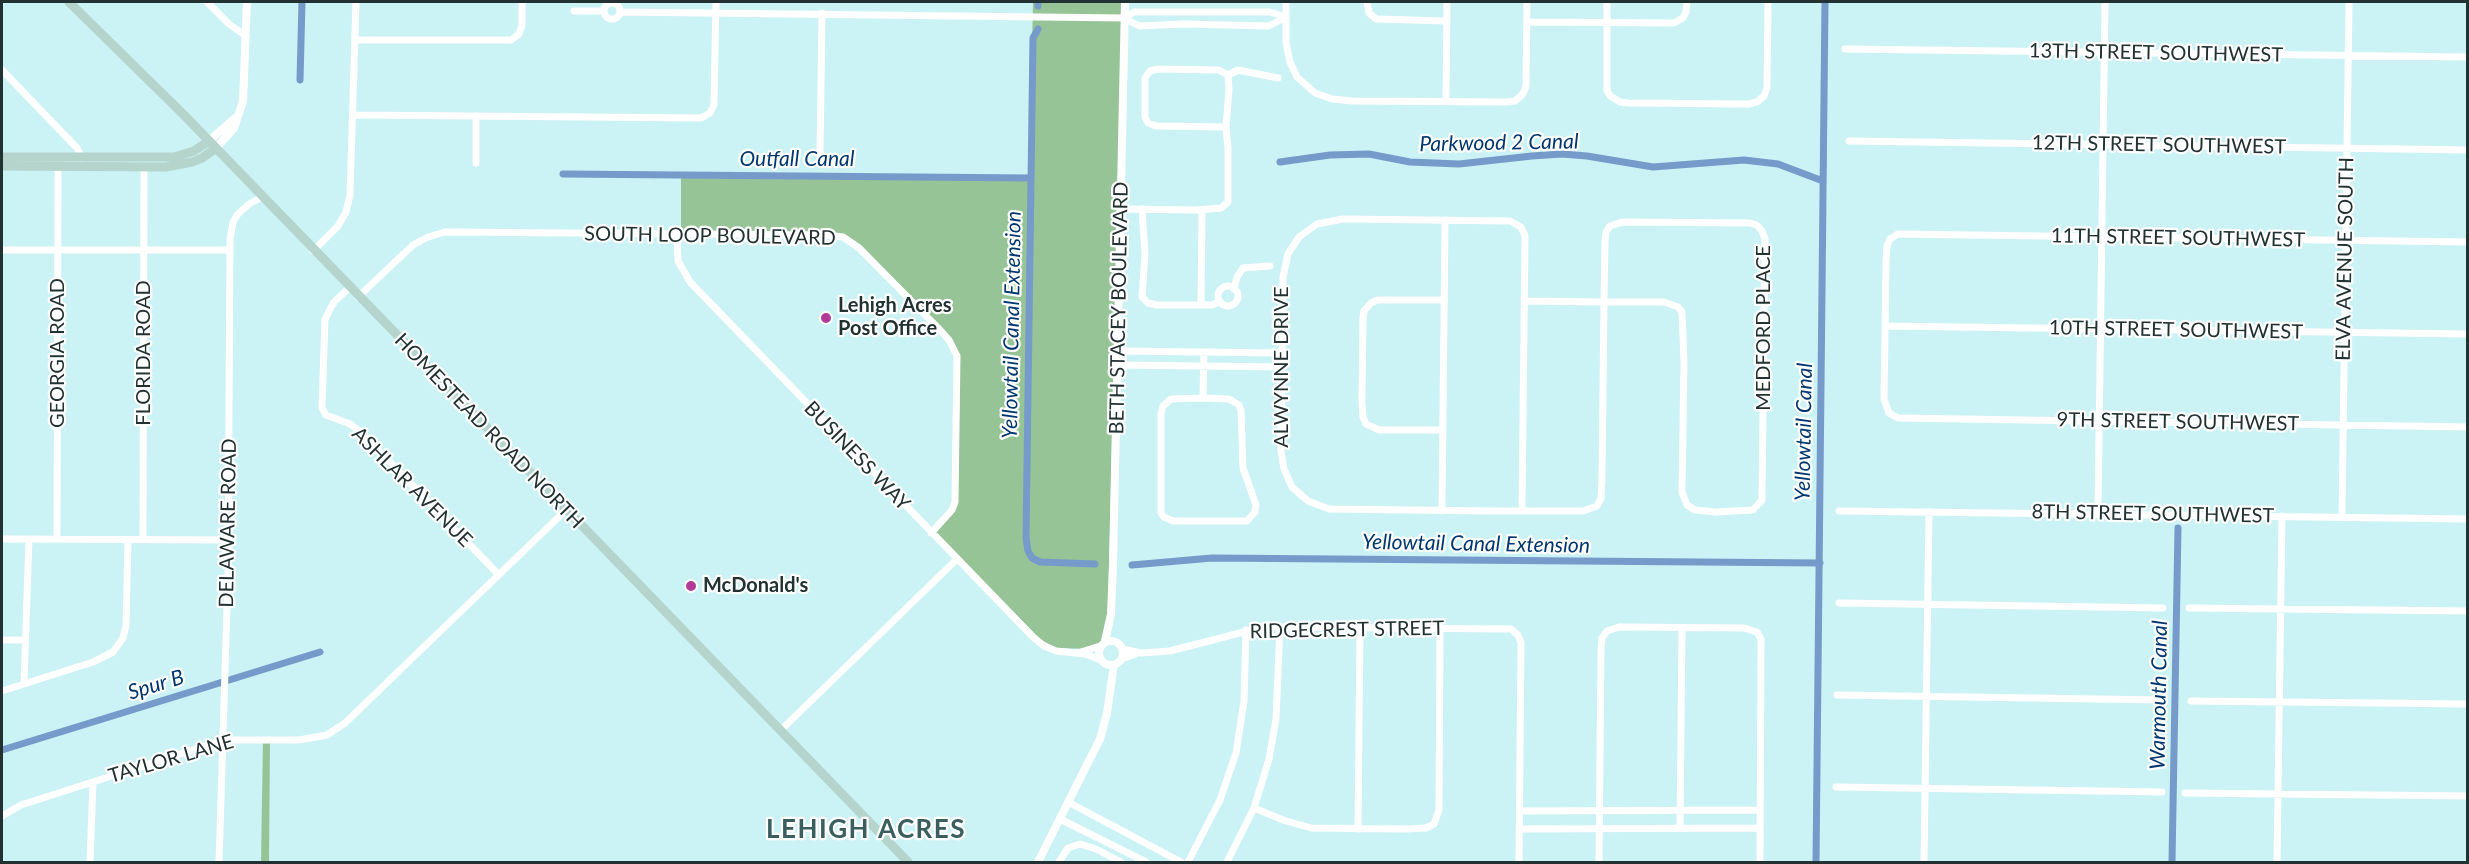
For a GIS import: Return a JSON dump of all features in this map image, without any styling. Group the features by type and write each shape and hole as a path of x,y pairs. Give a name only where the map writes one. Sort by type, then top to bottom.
{"main road":[{"name":"HOMESTEAD ROAD NORTH","path":"69,2 212,144 908,862"},
{"path":"2,158 174,157 212,144"},
{"path":"2,166 166,167 201,158 212,144"}],"street":[{"path":"207,2 229,24 246,36"},
{"path":"212,144 239,114 244,90 248,2"},
{"path":"313,250 327,240 338,225 348,204 351,186 356,2"},
{"path":"355,40 511,40 519,34 522,24 522,2"},
{"path":"604,11 607,4 612,2 617,4 621,12"},
{"path":"353,115 701,118 710,113 714,105 716,2"},
{"name":"BETH STACEY BOULEVARD","path":"1115,641 1111,614 1125,2"},
{"path":"1286,2 1286,43 1290,62 1297,76 1315,93 1343,100 1507,102 1515,101 1523,94 1526,86 1527,2"},
{"path":"1366,2 1369,12 1376,19 1446,21"},
{"path":"1446,101 1447,2"},
{"path":"1607,2 1607,90 1610,96 1620,102 1628,103 1748,104 1757,102 1764,96 1767,88 1768,2"},
{"path":"1527,22 1674,23 1683,18 1687,2"},
{"path":"2098,513 2105,2"},
{"name":"ELVA AVENUE SOUTH","path":"2342,517 2349,2"},
{"path":"574,10 604,11 611,19 616,18 621,12"},
{"path":"621,12 1124,18 1139,26 1183,24 1269,26 1286,17"},
{"path":"1124,18 1134,12 1270,12 1286,17"},
{"path":"820,152 822,13"},
{"name":"13TH STREET SOUTHWEST","path":"1845,49 2468,57"},
{"path":"1226,127 1156,126 1149,123 1145,117 1145,78 1150,71 1158,69 1219,70 1228,75"},
{"path":"2,70 77,148 82,158"},
{"path":"1228,75 1238,70 1278,78"},
{"path":"1121,209 1202,210 1221,208 1228,202 1226,127 1228,75"},
{"path":"476,116 476,163"},
{"name":"12TH STREET SOUTHWEST","path":"1850,141 2468,150"},
{"name":"GEORGIA ROAD","path":"57,539 58,167"},
{"name":"FLORIDA ROAD","path":"143,539 144,167"},
{"name":"DELAWARE ROAD","path":"219,862 229,540 230,250 233,222 249,204 262,196"},
{"path":"1142,209 1145,255 1142,297 1148,303 1212,305 1219,302 1228,306 1234,304 1237,298 1234,289 1237,277 1244,268 1270,266"},
{"path":"1201,305 1202,210"},
{"name":"ALWYNNE DRIVE","path":"1524,302 1525,236 1521,227 1510,221 1343,219 1326,220 1308,229 1292,246 1284,264 1282,461 1287,477 1299,495 1314,505 1329,509 1583,511 1597,506 1601,498 1602,478 1604,302"},
{"path":"1442,511 1445,220"},
{"name":"MEDFORD PLACE","path":"1622,222 1749,223 1756,225 1762,231 1765,238 1762,500 1753,510 1745,512 1695,510 1687,506 1682,492 1682,312 1678,307 1664,302 1604,302 1605,241 1606,232 1610,226 1622,222"},
{"name":"SOUTH LOOP BOULEVARD","path":"358,297 413,245 437,234 458,232 677,233 843,237 859,248 949,340 954,348 958,364 956,494 952,510 932,533"},
{"name":"BUSINESS WAY","path":"677,233 678,261 690,282 1039,642 1056,651 1085,654 1102,661"},
{"name":"11TH STREET SOUTHWEST","path":"1886,326 1887,246 1890,239 1899,234 2468,242"},
{"path":"2,249 230,250"},
{"path":"1219,302 1218,293 1222,288 1228,286 1234,289"},
{"name":"ASHLAR AVENUE","path":"350,288 334,302 325,319 322,408 326,415 350,424 362,433 498,574"},
{"path":"1442,430 1379,430 1366,424 1363,417 1363,339 1364,311 1377,300 1443,300"},
{"path":"1522,511 1524,302 1604,302"},
{"name":"10TH STREET SOUTHWEST","path":"1886,326 2468,334"},
{"name":"9TH STREET SOUTHWEST","path":"1886,326 1884,399 1889,413 1898,418 2468,427"},
{"path":"1118,351 1282,353"},
{"path":"1203,398 1204,352"},
{"path":"1118,364 1282,367"},
{"path":"1203,398 1229,399 1239,405 1241,410 1243,468 1256,505 1255,512 1247,521 1173,521 1161,513 1161,414 1163,406 1171,399 1203,398"},
{"path":"498,574 566,510"},
{"name":"8TH STREET SOUTHWEST","path":"1839,511 2468,519"},
{"path":"1924,862 1929,512"},
{"path":"2277,862 2282,516"},
{"path":"2,539 229,540"},
{"path":"24,683 29,539"},
{"path":"2,691 100,660 118,646 123,638 127,617 129,540"},
{"path":"780,730 957,559"},
{"name":"TAYLOR LANE","path":"2,816 21,805 224,740 314,739 337,729 498,574"},
{"path":"1839,603 2163,608"},
{"path":"2189,608 2468,611"},
{"name":"BETH STACEY BOULEVARD","path":"1102,661 1098,653 1103,644 1111,614"},
{"path":"1227,862 1254,808 1273,739 1278,693 1280,627"},
{"name":"RIDGECREST STREET","path":"1119,657 1184,648 1246,630 1280,627 1503,627 1511,629 1518,634 1521,643 1519,811"},
{"path":"1358,829 1360,627"},
{"path":"1254,808 1311,828 1426,828 1434,824 1438,818 1440,627"},
{"path":"1599,862 1601,650 1602,638 1607,631 1618,627 1744,628 1756,632 1761,639 1760,862"},
{"path":"1680,828 1682,628"},
{"path":"1188,862 1220,800 1236,753 1244,701 1246,630"},
{"path":"2,640 25,640"},
{"path":"1038,862 1091,760 1103,729 1110,684 1119,657 1115,641 1090,651 1070,653"},
{"path":"1110,684 1102,661 1119,657"},
{"path":"1837,695 2162,700"},
{"path":"2191,700 2468,704"},
{"path":"90,862 93,782"},
{"path":"1836,787 2162,792"},
{"path":"2185,792 2468,796"},
{"path":"1068,802 1181,862"},
{"path":"1519,862 1519,811 1760,810"},
{"path":"1060,819 1146,862"},
{"path":"1519,829 1759,828"},
{"path":"1095,849 1100,838"},
{"path":"1059,862 1068,848 1075,844 1095,849 1121,862"}],"green space":[{"path":"1033,2 1122,2 1108,611 1101,640 1096,649 1057,648 1041,640 936,533 954,512 958,494 960,355 951,338 861,245 844,234 681,230 681,177 1029,180"},
{"path":"263,739 270,740 269,862 261,862"}],"waterway":[{"path":"300,80 302,2"},
{"name":"Yellowtail Canal","path":"1816,862 1825,2"},
{"name":"Yellowtail Canal Extension","path":"1038,29 1033,38 1026,538 1028,551 1032,558 1040,562 1095,564"},
{"name":"Parkwood 2 Canal","path":"1280,162 1330,155 1369,154 1410,162 1459,164 1562,154 1653,167 1744,160 1778,164 1823,181"},
{"name":"Outfall Canal","path":"563,174 1031,178"},
{"name":"Warmouth Canal","path":"2172,862 2178,528"},
{"name":"Yellowtail Canal Extension","path":"1132,565 1212,558 1820,563"},
{"name":"Spur B","path":"2,750 320,652"}],"place":[{"name":"Lehigh Acres Post Office","path":"826,318"},
{"name":"McDonald's","path":"691,586"}],"district":[{"name":"LEHIGH ACRES","path":"866,830"}]}
